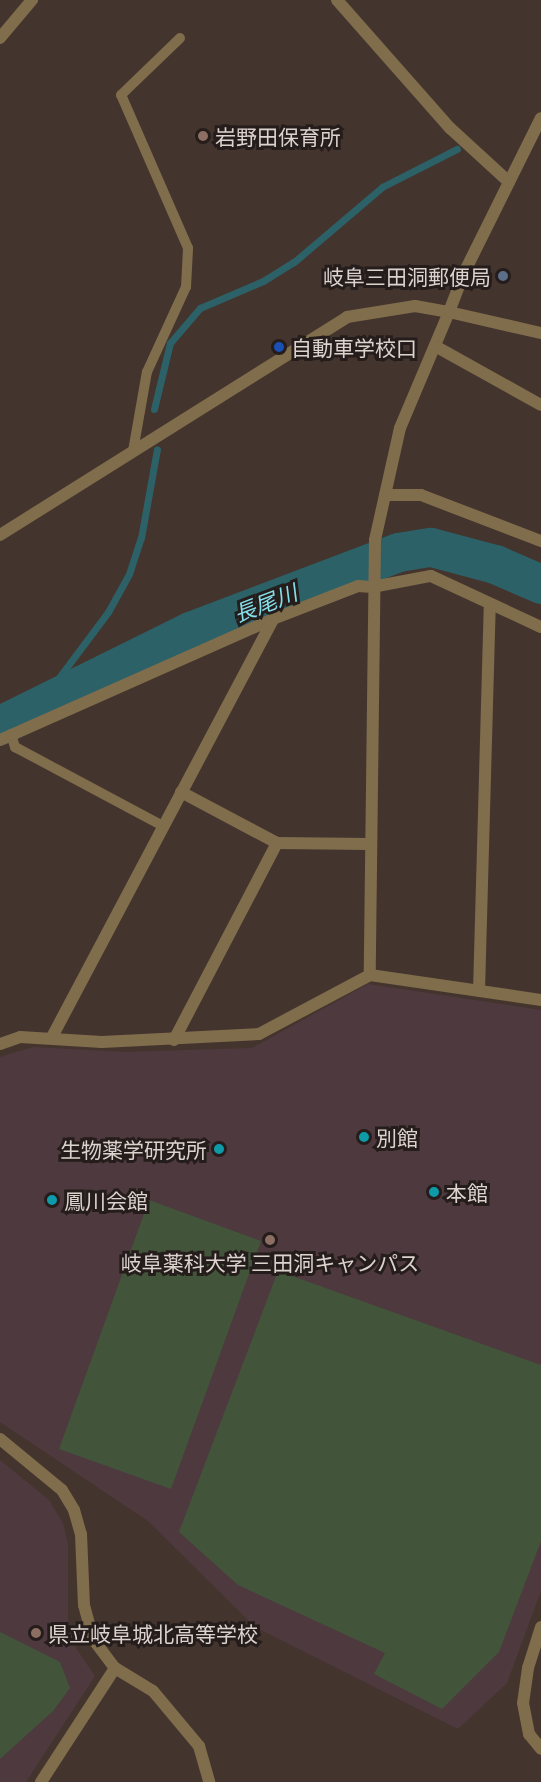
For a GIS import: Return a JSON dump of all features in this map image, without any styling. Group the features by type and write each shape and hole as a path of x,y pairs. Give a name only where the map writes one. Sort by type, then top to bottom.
{"street":[{"path":"0,38 32,0"},
{"path":"337,0 450,129 509,182"},
{"path":"370,975 369,844 372,587 375,540 400,428 448,312 541,118"},
{"path":"0,535 347,317 415,306 541,333"},
{"path":"435,345 541,405"},
{"path":"385,495 421,495 541,541"},
{"path":"6,737 273,619 358,586 372,587 431,576 541,627"},
{"path":"479,991 490,605"},
{"path":"52,1037 273,619"},
{"path":"181,792 277,843 369,844"},
{"path":"174,1040 277,843"},
{"path":"0,1044 20,1037 52,1037 102,1042 259,1034 370,975 541,1000"},
{"path":"0,1439 62,1490 74,1510 81,1534 84,1605 93,1639 116,1668 153,1691 199,1746 209,1782"},
{"path":"541,1628 528,1668 523,1703 529,1734 541,1749"},
{"path":"41,1782 116,1668"}],"lane":[{"path":"133,451 147,372 186,287 188,248 121,94 180,38"},
{"path":"6,737 15,747 163,826"}],"shaded area":[{"name":"岐阜薬科大学 三田洞キャンパス","path":"368,984 541,1010 541,1591 507,1683 458,1729 255,1627 148,1521 0,1422 0,1057 33,1047 124,1052 252,1048"},
{"name":"県立岐阜城北高等学校","path":"0,1460 49,1500 63,1523 68,1544 68,1619 76,1648 95,1676 26,1782 0,1782"}],"green space":[{"path":"149,1200 261,1241 171,1489 59,1449"},
{"path":"278,1271 541,1365 541,1541 499,1652 442,1709 374,1674 385,1653 238,1585 179,1532"},
{"path":"0,1632 60,1662 70,1688 53,1711 0,1759"}],"waterway":[{"path":"154,409 170,343 200,308 263,281 294,262 382,187 457,149"},
{"path":"34,711 108,612 129,574 141,538 157,449"},
{"name":"長尾川","path":"0,725 190,631 398,552 431,547 495,564 541,584"}],"place":[{"name":"岩野田保育所","path":"203,136"},
{"name":"岐阜三田洞郵便局","path":"503,276"},
{"name":"自動車学校口","path":"279,347"},
{"name":"別館","path":"364,1137"},
{"name":"生物薬学研究所","path":"219,1149"},
{"name":"本館","path":"434,1192"},
{"name":"鳳川会館","path":"52,1200"},
{"name":"岐阜薬科大学 三田洞キャンパス","path":"270,1240"},
{"name":"県立岐阜城北高等学校","path":"36,1633"}]}
